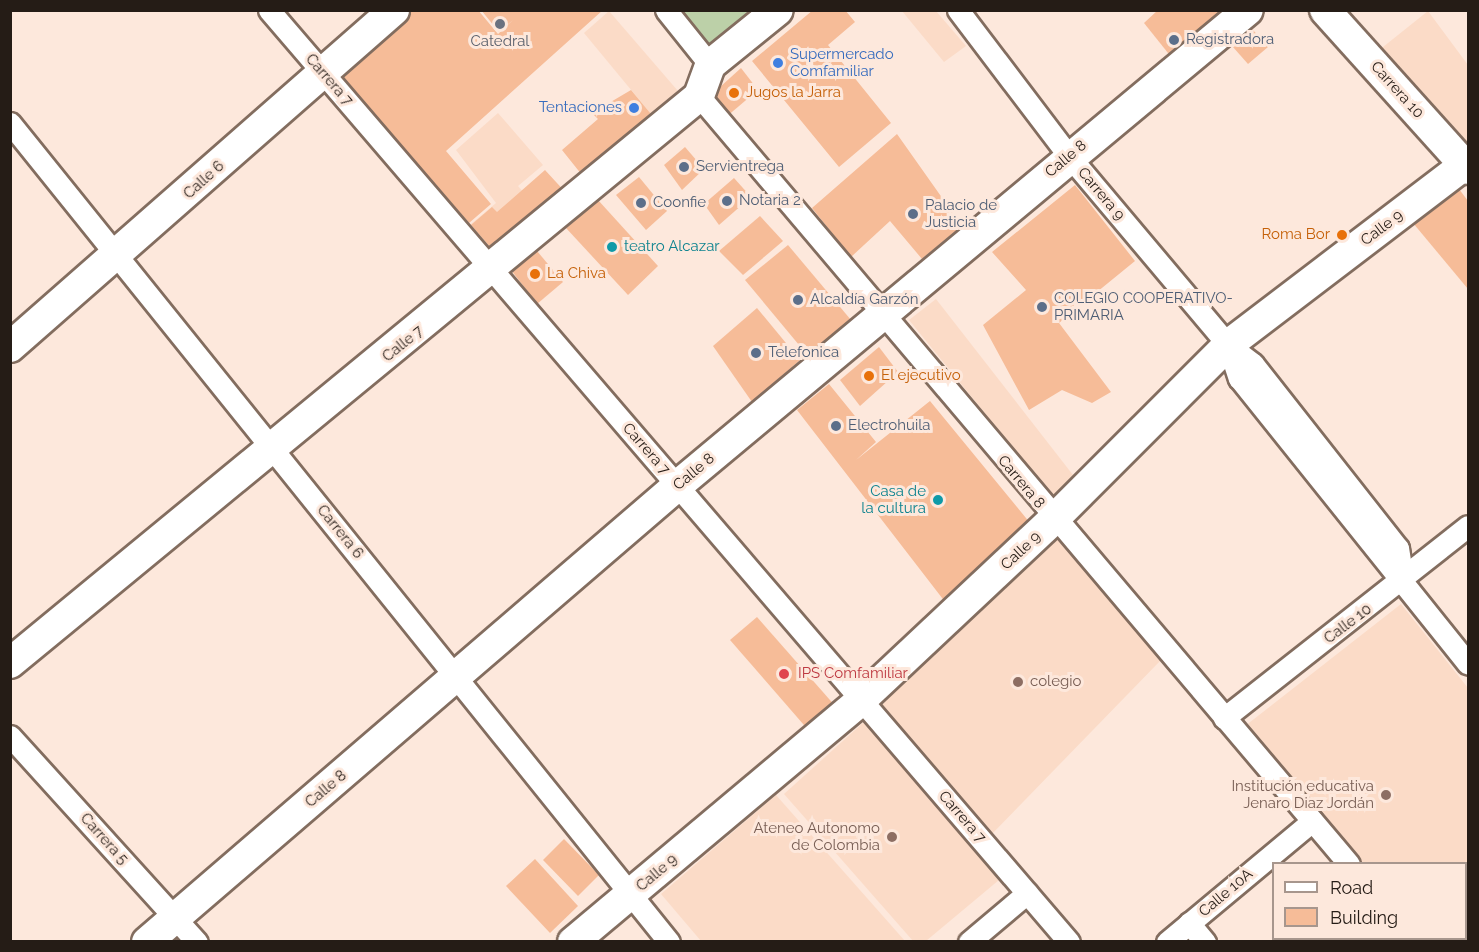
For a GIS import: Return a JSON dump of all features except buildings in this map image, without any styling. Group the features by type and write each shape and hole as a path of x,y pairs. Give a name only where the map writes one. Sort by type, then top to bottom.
{"main road":[{"name":"Calle 6","path":"10,347 118,256 394,10"},
{"path":"699,96 710,65 778,10"},
{"name":"Calle 8","path":"147,942 881,314 1248,10"},
{"name":"Carrera 10","path":"1325,10 1467,165"},
{"name":"Calle 7","path":"10,663 492,270 699,96"},
{"name":"Calle 9","path":"573,942 632,895 861,700 1053,520 1228,345 1467,165"}],"street":[{"name":"Carrera 7","path":"269,10 1069,942"},
{"path":"666,10 710,65"},
{"name":"Carrera 9","path":"958,10 1069,156 1228,345 1239,378 1298,438 1352,507 1403,581 1468,664"},
{"name":"Carrera 8","path":"699,96 1053,520 1347,862"},
{"name":"Carrera 6","path":"10,123 669,942"},
{"name":"Calle 10","path":"1224,718 1403,581 1468,526"},
{"name":"Carrera 5","path":"10,736 197,942"},
{"name":"Calle 10A","path":"1167,942 1312,821"},
{"path":"969,942 1027,893"},
{"path":"1189,923 1205,942"}],"shaded area":[{"path":"609,11 678,91 651,114 584,33"},
{"path":"902,11 936,11 966,46 944,62"},
{"path":"1428,11 1468,65 1468,147 1378,51"},
{"path":"498,113 543,165 518,186 545,217 499,258 470,225 496,203 456,150"},
{"path":"936,299 1073,475 1053,497 909,320"},
{"name":"colegio","path":"1055,534 1162,659 988,838 871,706"},
{"name":"Institución educativa Jenaro Diaz Jordán","path":"1401,604 1468,688 1468,941 1447,940 1467,940 1467,862 1361,862 1245,726"},
{"name":"Ateneo Autonomo de Colombia","path":"865,721 999,880 926,941 913,941 784,794"},
{"path":"776,795 905,941 701,941 661,894"}],"green space":[{"path":"677,11 751,11 706,47"}],"place":[{"name":"Catedral","path":"500,24"},
{"name":"Registradora","path":"1174,40"},
{"name":"Supermercado Comfamiliar","path":"778,63"},
{"name":"Jugos la Jarra","path":"734,93"},
{"name":"Tentaciones","path":"634,108"},
{"name":"Servientrega","path":"684,167"},
{"name":"Notaria 2","path":"727,201"},
{"name":"Coonfie","path":"641,203"},
{"name":"Palacio de Justicia","path":"913,214"},
{"name":"Roma Bor","path":"1342,235"},
{"name":"teatro Alcazar","path":"612,247"},
{"name":"La Chiva","path":"535,274"},
{"name":"Alcaldía Garzón","path":"798,300"},
{"name":"COLEGIO COOPERATIVO- PRIMARIA","path":"1042,307"},
{"name":"Telefonica","path":"756,353"},
{"name":"El ejecutivo","path":"869,376"},
{"name":"Electrohuila","path":"836,426"},
{"name":"Casa de la cultura","path":"938,500"},
{"name":"IPS Comfamiliar","path":"784,674"},
{"name":"colegio","path":"1018,682"},
{"name":"Institución educativa Jenaro Diaz Jordán","path":"1386,795"},
{"name":"Ateneo Autonomo de Colombia","path":"892,837"}]}
